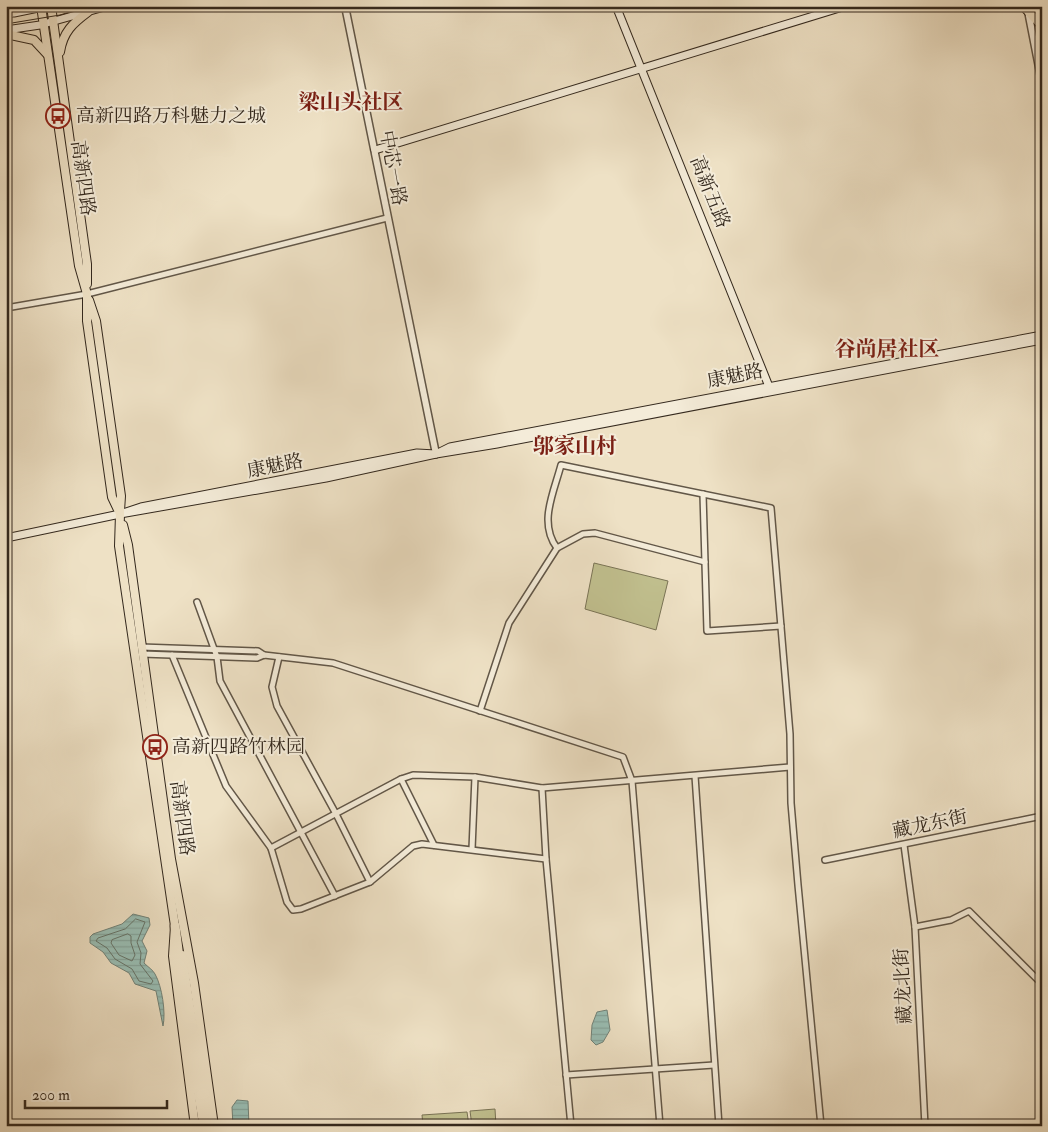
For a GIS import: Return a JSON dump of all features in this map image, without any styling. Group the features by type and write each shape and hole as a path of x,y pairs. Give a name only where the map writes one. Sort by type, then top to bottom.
{"highway":[{"path":"175,926 188,1029 204,1126"}],"main road":[{"path":"7,14 23,6"},
{"path":"6,32 44,24 108,6"},
{"name":"高新五路","path":"616,6 770,389"},
{"path":"374,149 833,6"},
{"path":"641,66 846,6"},
{"path":"7,14 45,7"},
{"name":"高新四路","path":"45,7 54,21 87,264 87,322 112,497 120,514 128,546 171,859 194,983 214,1126"},
{"name":"高新四路","path":"45,7 44,24 79,266 87,294"},
{"path":"1026,8 1042,26"},
{"path":"60,67 64,36 71,24 88,12"},
{"path":"6,32 34,40 50,58"},
{"name":"康魅路","path":"6,538 120,514 141,507 417,454 436,454 497,444 1042,335"},
{"name":"康魅路","path":"770,389 1042,340"},
{"name":"高新四路","path":"120,514 119,546 175,926 185,966 208,1126"},
{"name":"高新四路","path":"175,926 172,956 195,1123"}],"street":[{"name":"中芯一路","path":"345,6 436,454"},
{"path":"1026,8 1042,83"},
{"path":"6,308 87,294 387,218"},
{"path":"557,548 550,539 547,519 561,464 771,508 790,734 790,767 798,885 821,1126"},
{"path":"703,494 706,632 781,626"},
{"path":"480,711 509,623 557,548 583,534 595,533 705,562"},
{"path":"197,602 215,649 220,681 335,896"},
{"path":"142,650 215,649 258,651 264,655 333,663 623,757 632,781 660,1126"},
{"path":"142,650 172,655 217,657 257,658 264,655"},
{"path":"172,655 226,786 271,848 287,902 293,910 301,910 370,882 413,846 422,844 546,858"},
{"path":"279,657 272,687 277,706 336,814 370,882"},
{"path":"271,848 401,779 413,776 475,777 542,788 790,767"},
{"path":"695,776 719,1126"},
{"path":"472,849 475,777"},
{"path":"401,779 434,845"},
{"path":"542,788 546,858 571,1126"},
{"name":"藏龙东街","path":"825,860 904,846 1042,816"},
{"name":"藏龙北街","path":"904,846 915,927 925,1126"},
{"path":"915,927 951,920 969,911 1042,984"},
{"path":"566,1075 714,1065"}],"shaded area":[{"path":"594,563 668,581 656,630 585,609"},
{"path":"495,1109 496,1126 484,1126 483,1123 483,1126 472,1126 470,1111"},
{"path":"467,1112 469,1126 423,1126 422,1115"}],"water":[{"path":"133,914 149,918 150,925 142,941 147,951 144,963 154,973 160,985 164,1007 163,1026 156,991 135,984 129,973 111,963 103,952 90,943 90,937 93,934 122,924"},
{"path":"607,1010 610,1030 603,1042 596,1045 591,1040 592,1025 597,1012"},
{"path":"237,1100 248,1101 249,1126 233,1126 232,1107"}],"tram line":[{"path":"6,24 60,15 90,6"}],"place":[{"name":"高新四路万科魅力之城","path":"58,116"},
{"name":"高新四路竹林园","path":"155,747"}],"district":[{"name":"梁山头社区","path":"351,102"},
{"name":"谷尚居社区","path":"887,349"},
{"name":"邬家山村","path":"575,446"}]}
